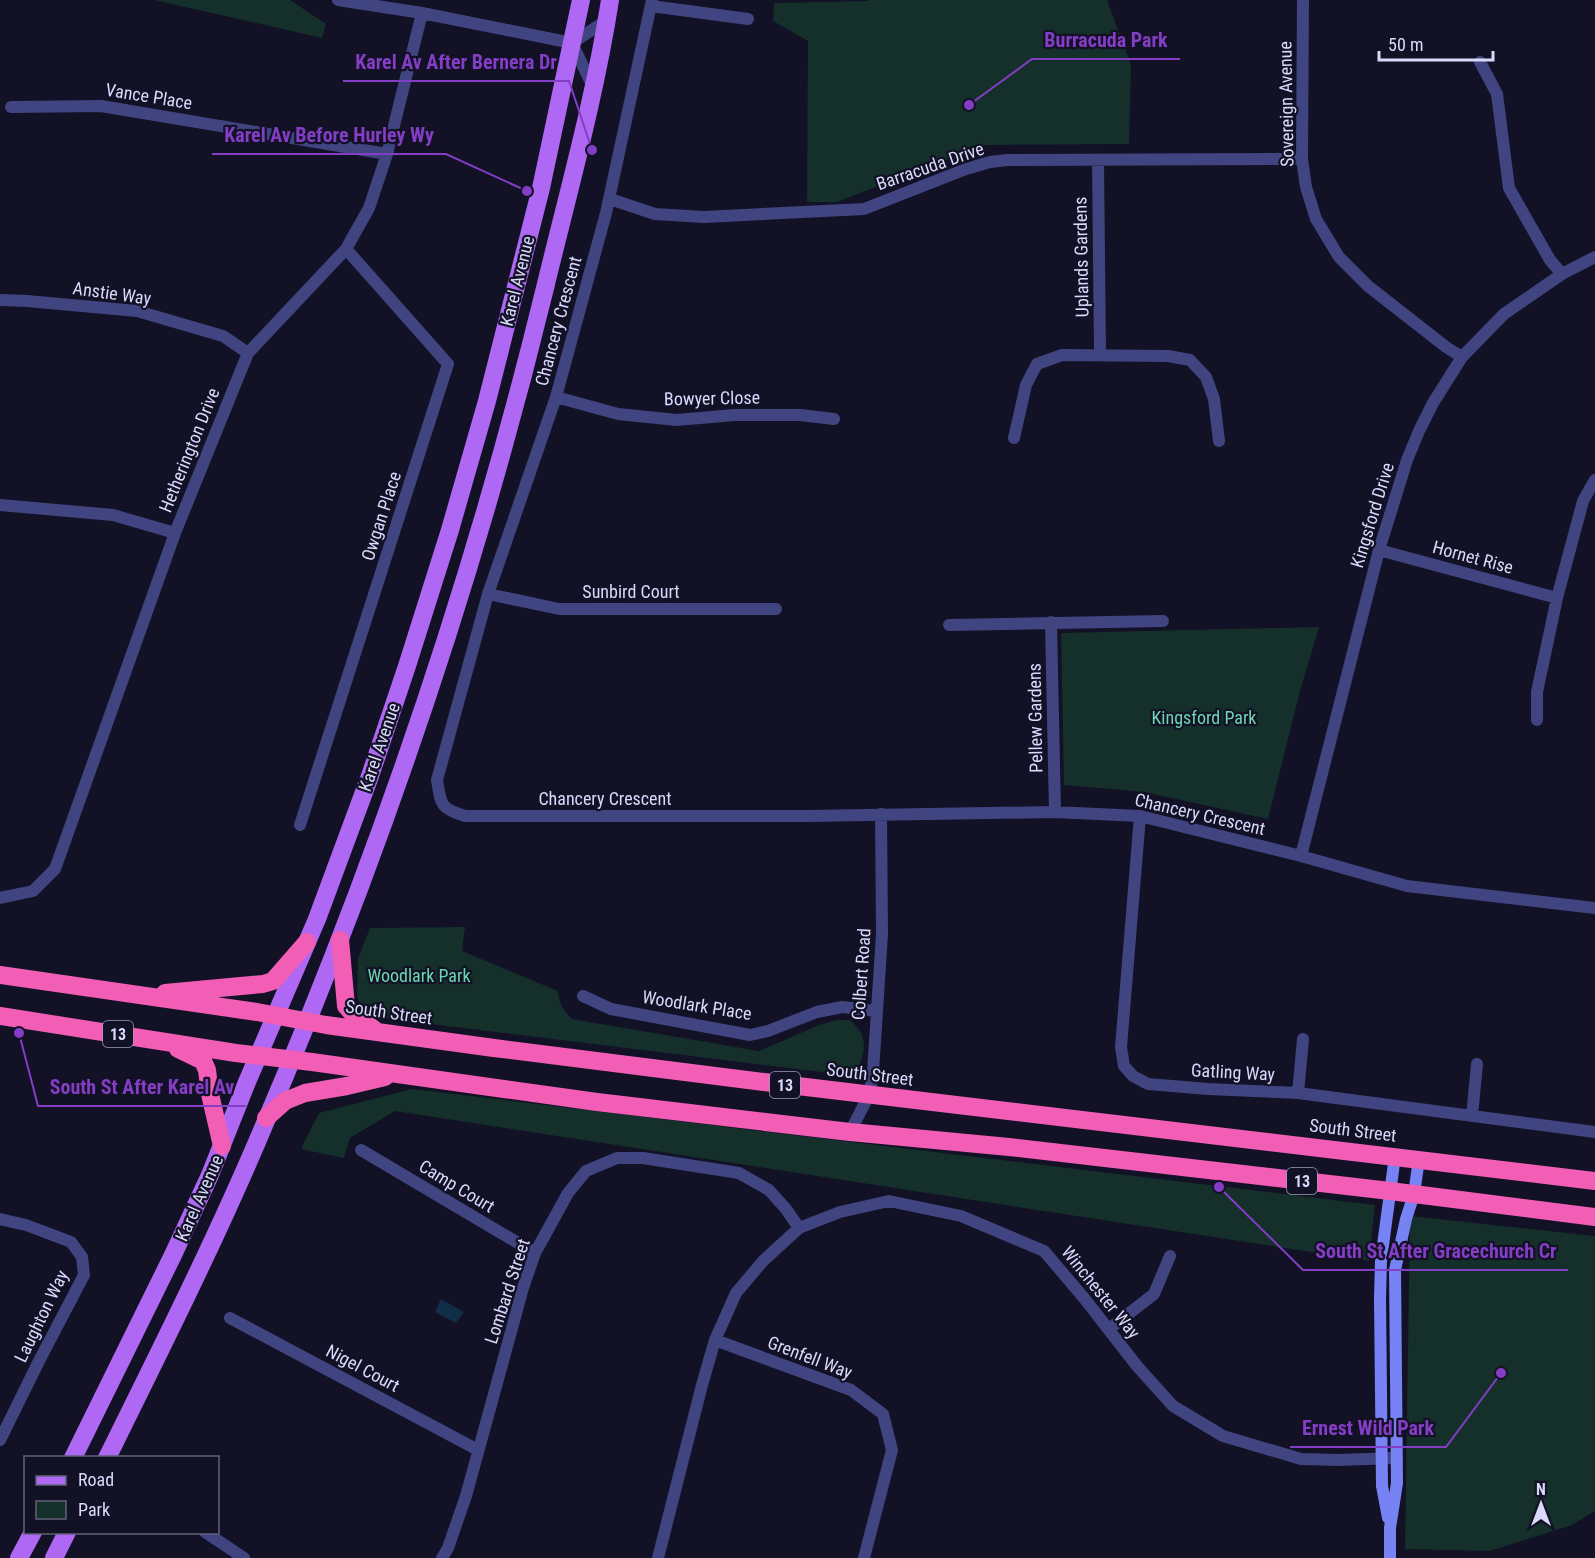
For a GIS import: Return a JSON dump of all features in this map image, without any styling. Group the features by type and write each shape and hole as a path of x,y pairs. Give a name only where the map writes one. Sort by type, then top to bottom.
{"highway":[{"path":"340,940 346,1005 354,1015 378,1032"},
{"path":"136,996 263,984 273,981 307,942"},
{"name":"South Street","path":"0,975 494,1048 869,1095 1595,1180"},
{"name":"13","path":"0,1016 259,1056 597,1102 850,1132 1020,1148 1595,1216"},
{"path":"157,1040 202,1061 207,1070 222,1146"},
{"path":"266,1118 285,1101 305,1093 396,1074"}],"main road":[{"name":"Karel Avenue","path":"74,1456 210,1175 321,909 370,776 453,519 487,402 541,188 581,0"},
{"name":"Karel Avenue","path":"108,1456 209,1248 307,1022 378,842 451,625 496,475 568,199 610,0"},
{"path":"19,1558 32,1534"},
{"path":"54,1558 66,1534"}],"street":[{"path":"338,0 422,13 572,43 607,20"},
{"name":"Sovereign Avenue","path":"1303,0 1302,159 1305,187 1316,219 1339,257 1368,286 1462,357"},
{"path":"652,3 748,19"},
{"name":"Chancery Crescent","path":"652,3 609,199 556,397 489,594 437,780 440,801 447,810 465,816 808,816 1055,812 1140,816 1301,856 1407,886 1595,908"},
{"name":"Hetherington Drive","path":"0,898 33,891 55,869 175,533 248,353 346,249 369,208 387,154 422,13"},
{"path":"572,43 593,87"},
{"path":"1480,62 1497,94 1509,188 1550,260 1562,274"},
{"name":"Vance Place","path":"11,107 101,106 387,154"},
{"name":"Barracuda Drive","path":"609,199 655,214 704,218 864,208 966,169 1007,160 1302,159"},
{"name":"Uplands Gardens","path":"1098,160 1100,354"},
{"name":"Owgan Place","path":"300,825 448,364 346,249"},
{"name":"Kingsford Drive","path":"1301,856 1379,550 1407,460 1433,403 1462,357 1504,314 1562,274 1595,257"},
{"name":"Anstie Way","path":"0,300 137,311 223,336 248,353"},
{"path":"1014,438 1026,386 1037,364 1062,355 1100,354 1168,356 1190,360 1206,376 1214,399 1219,441"},
{"name":"Bowyer Close","path":"556,397 618,414 677,420 734,415 800,415 834,419"},
{"path":"1537,720 1537,692 1557,598 1583,501 1595,480"},
{"path":"0,505 113,515 175,533"},
{"name":"Hornet Rise","path":"1379,550 1557,598"},
{"name":"Sunbird Court","path":"489,594 559,609 776,609"},
{"path":"949,625 1163,621"},
{"name":"Pellew Gardens","path":"1051,622 1055,812"},
{"name":"Colbert Road","path":"850,1132 869,1095 873,1072 882,934 881,814"},
{"name":"Gatling Way","path":"1140,816 1121,1047 1124,1065 1133,1076 1148,1084 1298,1094 1595,1132"},
{"name":"Woodlark Place","path":"583,996 611,1009 750,1035 768,1031 817,1012 842,1007 876,1011"},
{"path":"1298,1094 1303,1039"},
{"path":"1472,1116 1477,1064"},
{"name":"Camp Court","path":"361,1150 535,1253"},
{"path":"1390,1558 1389,1528 1382,1486 1380,1299 1381,1260 1395,1156"},
{"name":"Lombard Street","path":"442,1558 448,1548 466,1496 523,1288 535,1253 568,1193 586,1171 617,1158 644,1158 739,1173 770,1190 799,1228"},
{"path":"1389,1528 1397,1483 1395,1270 1414,1194 1419,1159"},
{"name":"Winchester Way","path":"658,1558 715,1340 736,1293 764,1261 799,1228 840,1212 889,1201 961,1216 1044,1251 1137,1366 1173,1406 1223,1436 1300,1459 1396,1458"},
{"name":"Laughton Way","path":"0,1219 26,1225 71,1242 82,1257 84,1275 0,1440"},
{"path":"1109,1329 1154,1294 1170,1256"},
{"name":"Nigel Court","path":"230,1318 478,1450"},
{"name":"Grenfell Way","path":"715,1340 851,1390 883,1414 892,1450 864,1558"},
{"path":"207,1534 244,1558"}],"green space":[{"path":"154,0 290,0 326,24 322,38"},
{"path":"869,0 1107,0 1131,65 1129,144 985,145 837,202 807,202 808,41 773,21 774,3"},
{"name":"Kingsford Park","path":"1319,627 1300,691 1268,819 1144,792 1064,785 1061,633"},
{"name":"Woodlark Park","path":"465,927 462,951 558,991 562,1006 572,1019 759,1051 819,1025 836,1020 850,1020 861,1033 863,1040 861,1060 854,1076 374,1017 361,1007 357,996 358,958 370,928"},
{"path":"412,1089 1375,1205 1369,1261 395,1111 350,1138 344,1158 301,1149 319,1113"},
{"path":"1410,1216 1595,1236 1595,1511 1572,1525 1490,1551 1405,1549"}],"water":[{"path":"441,1299 464,1312 456,1323 435,1312"}],"place":[{"name":"Burracuda Park","path":"969,105"},
{"name":"Karel Av After Bernera Dr","path":"592,150"},
{"name":"Karel Av Before Hurley Wy","path":"527,191"},
{"name":"South St After Karel Av","path":"19,1033"},
{"name":"South St After Gracechurch Cr","path":"1219,1187"},
{"name":"Ernest Wild Park","path":"1501,1373"}]}
